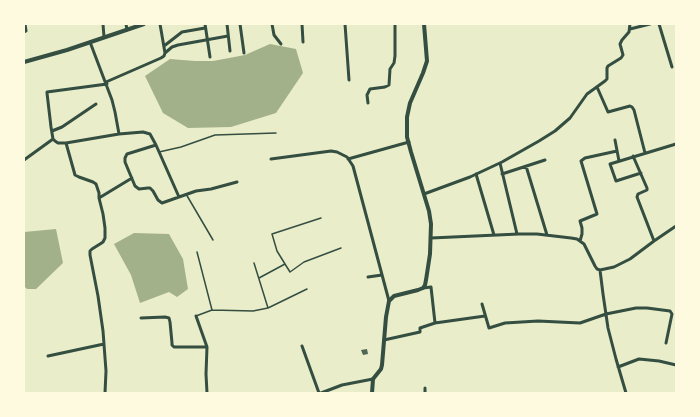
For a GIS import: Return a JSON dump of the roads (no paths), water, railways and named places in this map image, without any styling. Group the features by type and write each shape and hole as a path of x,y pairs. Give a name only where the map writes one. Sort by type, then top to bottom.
{"street":[{"path":"24,32 26,31 25,24"},
{"path":"103,24 104,37"},
{"path":"126,24 127,30"},
{"path":"24,62 60,52 144,24"},
{"path":"160,24 165,53"},
{"path":"227,24 230,51"},
{"path":"240,24 244,53"},
{"path":"272,24 274,35 281,44"},
{"path":"302,24 303,42"},
{"path":"345,24 349,80"},
{"path":"368,104 367,95 370,89 385,87 388,85 390,69 394,63 395,56 395,24"},
{"path":"422,288 425,285 426,280 431,238 431,224 424,194 408,142 407,117 410,103 427,61 424,24"},
{"path":"424,194 500,163 555,131 570,118 587,94 605,81 608,66 621,58 623,55 620,44 628,34 630,24"},
{"path":"630,29 650,24"},
{"path":"659,24 672,67"},
{"path":"164,46 182,32 205,26 210,58"},
{"path":"179,197 152,136 148,132 119,134 58,143 53,139 46,93 106,83 161,58 172,47 228,36"},
{"path":"90,42 106,83 115,112 119,134"},
{"path":"597,87 608,112 630,106 632,107 645,153"},
{"path":"52,131 62,127 96,104"},
{"path":"24,160 53,139"},
{"path":"615,140 619,161"},
{"path":"348,159 408,142"},
{"path":"66,143 75,175 96,184 103,214 105,238 103,242 90,251 90,255 98,296 104,344 106,372 105,393"},
{"path":"641,173 616,181 610,164 676,144"},
{"path":"156,145 127,154 125,162 137,188 150,188 158,200 162,203 196,191 216,188 237,182"},
{"path":"271,159 330,151 341,154 348,159 353,166 389,301 381,369 373,379 372,393"},
{"path":"580,241 582,228 580,221 597,214 581,161 585,158 617,151"},
{"path":"633,156 648,189 638,194 637,197 654,241"},
{"path":"502,174 545,160"},
{"path":"500,163 517,234"},
{"path":"526,166 547,235"},
{"path":"476,174 494,235"},
{"path":"99,198 132,178"},
{"path":"600,270 622,264 676,226"},
{"path":"431,238 517,234 547,235 571,238 584,244 595,266 600,270 611,340 626,393"},
{"path":"368,277 382,275"},
{"path":"389,301 394,296 431,287 435,323"},
{"path":"482,304 489,328 506,323 538,321 580,323 606,314 636,308 670,311 672,312 672,315 666,343"},
{"path":"196,316 207,347 207,393"},
{"path":"384,340 420,332 420,328 435,323 485,316"},
{"path":"141,318 169,318 172,345 174,347 207,347"},
{"path":"48,356 104,344"},
{"path":"302,346 320,393 342,385 373,379"},
{"path":"618,367 639,359 659,361 676,365"},
{"path":"424,388 425,393"}],"lane":[{"path":"159,152 181,147 215,135 276,133"},
{"path":"186,194 213,240"},
{"path":"321,218 272,234 276,251 284,264 290,272 304,262 341,248"},
{"path":"197,252 212,310"},
{"path":"254,263 268,308"},
{"path":"258,278 284,264"},
{"path":"196,316 212,310 253,311 268,308 307,288"}]}
